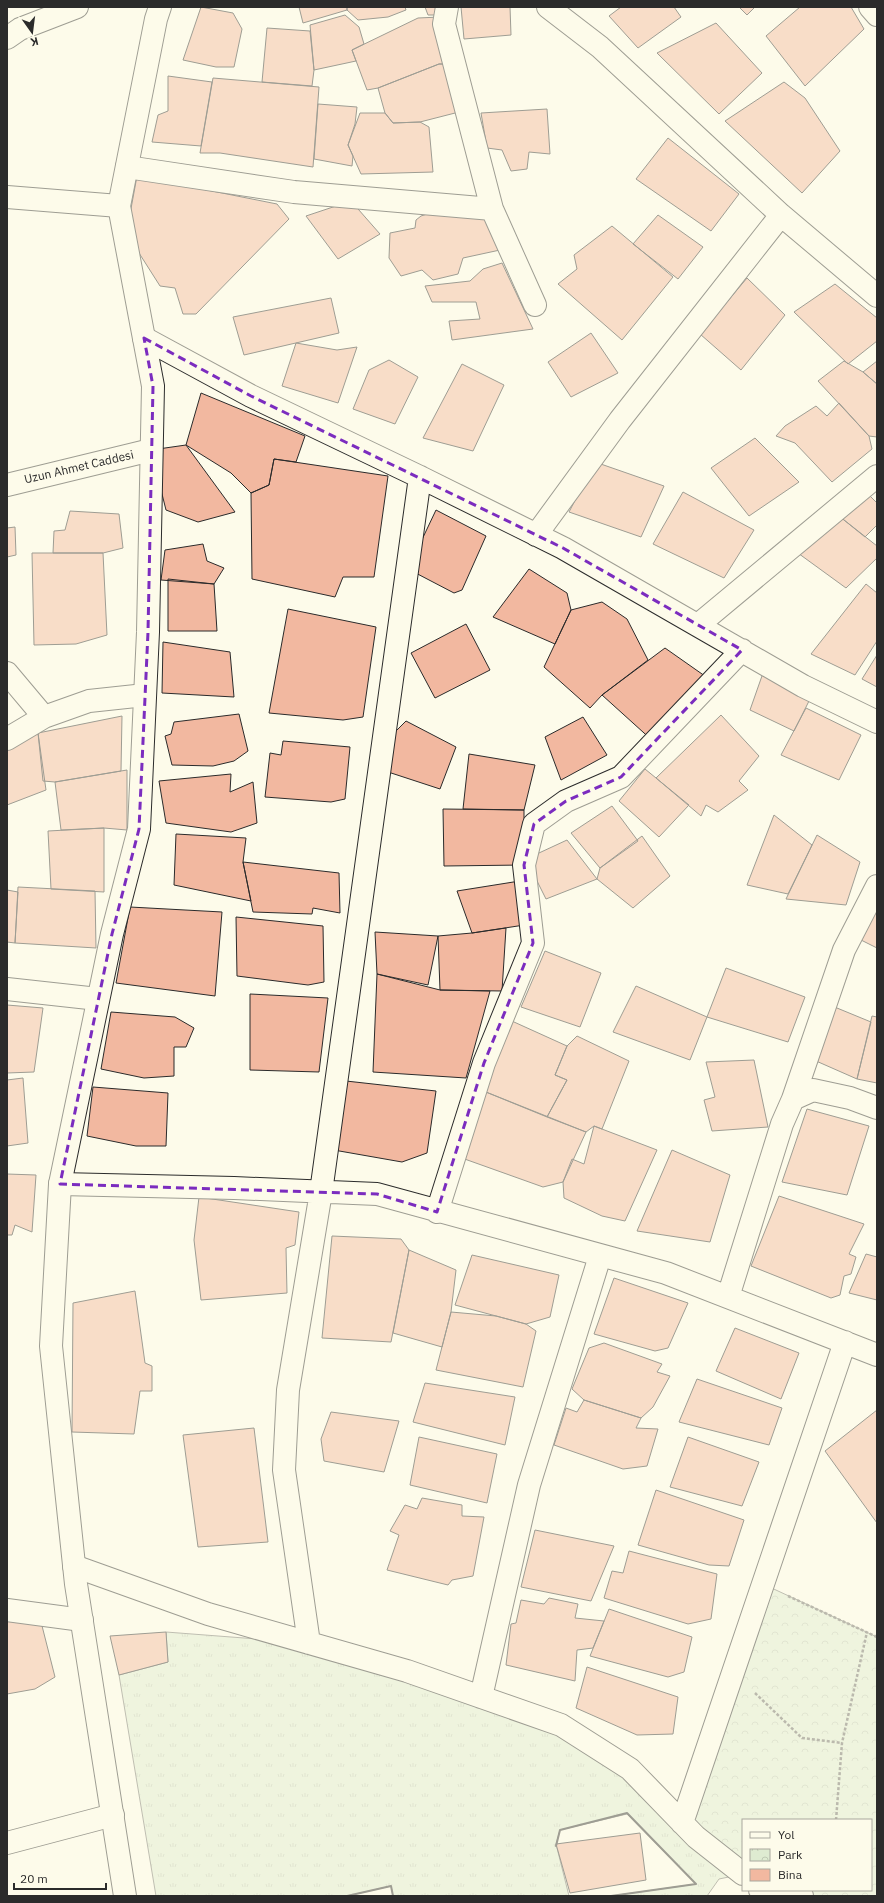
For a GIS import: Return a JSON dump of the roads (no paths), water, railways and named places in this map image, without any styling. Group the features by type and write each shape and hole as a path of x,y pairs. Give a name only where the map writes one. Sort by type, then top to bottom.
{"street":[{"path":"7,38 20,29 77,7"},
{"path":"448,7 444,24 492,209 535,305"},
{"path":"548,7 600,46 781,215 877,296"},
{"path":"870,7 877,15"},
{"path":"125,1896 74,1566 51,1346 60,1184 112,934 139,829 145,695 153,386 119,206 156,8"},
{"path":"127,167 294,192 492,209"},
{"path":"7,197 119,206"},
{"path":"536,535 620,420 781,215"},
{"path":"144,338 251,396 563,548 803,686 877,722"},
{"name":"Uzun Ahmet Caddesi","path":"7,485 151,450"},
{"path":"698,625 877,476"},
{"path":"309,1643 284,1470 288,1390 322,1192 420,477"},
{"path":"438,1212 484,1063 533,943 524,865 534,824 566,801 621,777 742,650"},
{"path":"7,673 44,717"},
{"path":"7,738 44,717 89,701 145,695"},
{"path":"728,1297 782,1124 793,1099 844,950 877,886"},
{"path":"7,989 98,999"},
{"path":"793,1099 813,1090 850,1098 877,1108"},
{"path":"60,1184 234,1188 377,1194 666,1274 877,1354"},
{"path":"481,1697 529,1485 600,1256"},
{"path":"682,1823 845,1342"},
{"path":"74,1566 208,1614 407,1671 561,1725 630,1768 696,1837 742,1873"},
{"path":"7,1610 82,1620"},
{"path":"7,1844 113,1815"},
{"path":"784,1891 802,1896"}]}
